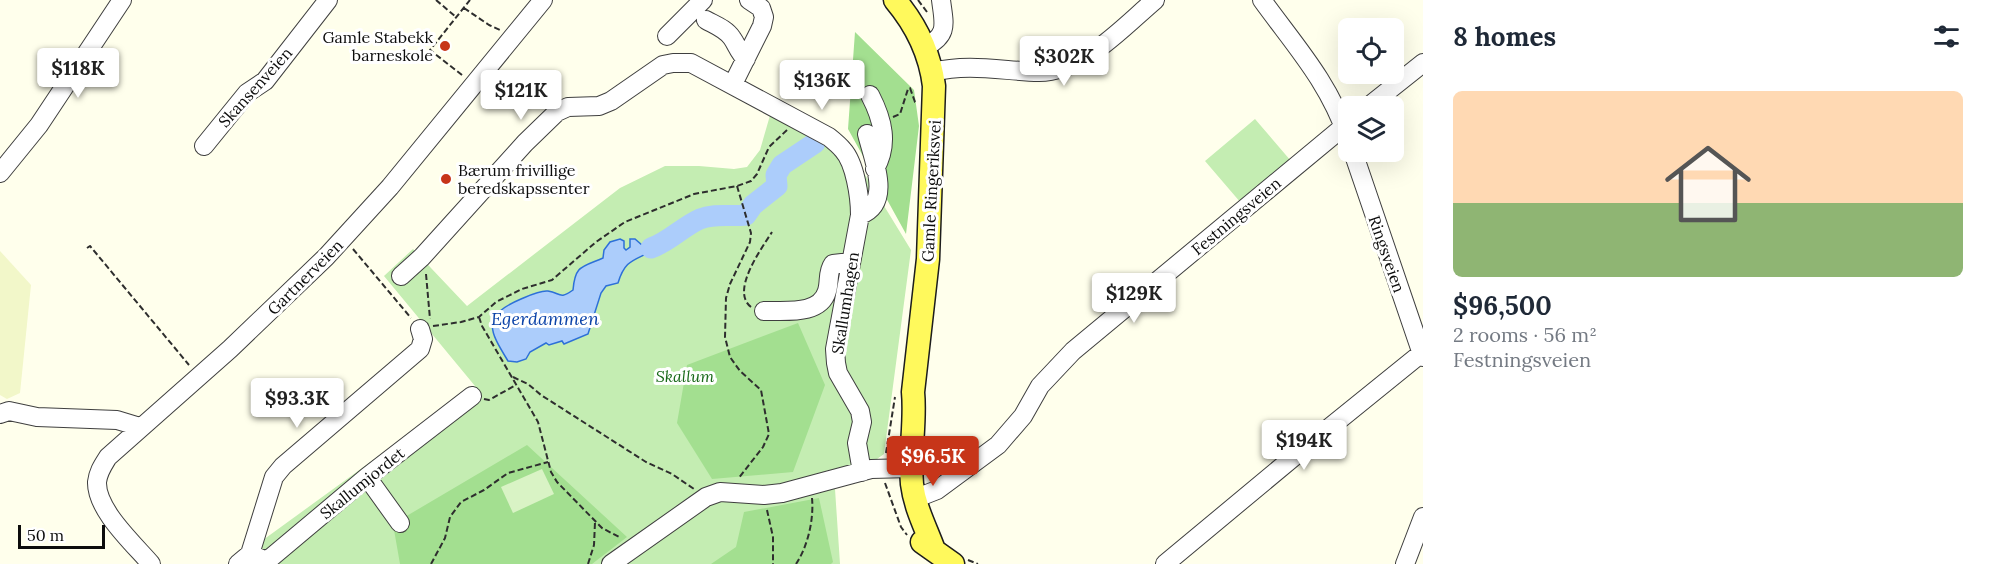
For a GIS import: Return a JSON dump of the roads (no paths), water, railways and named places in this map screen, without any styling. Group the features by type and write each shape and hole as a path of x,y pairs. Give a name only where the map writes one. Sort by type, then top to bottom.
{"main road":[{"name":"Gamle Ringeriksvei","path":"895,0 919,33 925,47 933,72 935,98 928,259 913,392 905,409 905,468 902,497 908,518 923,543 957,560"},
{"name":"Gamle Ringeriksvei","path":"905,468 934,549"}],"street":[{"path":"0,173 39,125 123,0"},
{"name":"Skansenveien","path":"204,146 247,93 266,81 328,0"},
{"name":"Gartnerveien","path":"151,564 106,510 99,496 97,483 100,470 108,457 230,350 344,238 390,187 543,0"},
{"path":"667,36 703,0"},
{"path":"401,276 422,257 525,143 557,112 568,107 599,106 611,101 663,65 673,63 691,63 733,84 762,27 764,17 761,8 749,0"},
{"path":"925,47 936,41 942,34 944,24 941,0"},
{"path":"933,72 950,68 976,67 1040,72 1060,70 1077,63 1155,0"},
{"path":"1262,0 1314,68 1338,110"},
{"path":"706,21 725,30 747,59"},
{"path":"1382,96 1423,63"},
{"name":"Skallumhagen","path":"733,84 829,137 844,151 850,162 859,196 860,215 836,349 836,363 844,385 856,401 860,411 862,422 857,443 862,472"},
{"path":"870,95 879,116 884,146 875,169"},
{"path":"860,215 870,211 878,199 879,188 867,134"},
{"name":"Festningsveien","path":"915,499 937,490 998,445 1023,416 1040,386 1073,351 1338,137"},
{"name":"Ringsveien","path":"1356,162 1423,354"},
{"path":"764,311 813,308 822,301 827,292 829,272 833,264 851,262"},
{"path":"256,561 274,477 296,453 420,349 423,339 420,329"},
{"path":"1164,564 1299,452 1423,354"},
{"name":"Skallumjordet","path":"256,561 472,396"},
{"path":"0,414 9,411 38,417 117,420 140,427"},
{"path":"611,564 706,497 720,492 764,495 811,486 862,472 905,468"},
{"path":"368,477 400,523"},
{"path":"1412,555 1423,517"}],"water":[{"name":"Egerdammen","path":"620,239 624,241 626,250 630,247 630,239 635,239 642,245 650,246 652,251 627,265 618,283 606,286 601,293 588,334 564,344 562,341 549,345 546,343 530,352 526,359 517,362 508,361 493,332 494,318 499,312 508,305 538,292 548,291 562,295 573,290 578,271 585,265 603,258 604,250 610,242"}],"waterway":[{"path":"651,248 700,219 711,216 746,215 753,205 777,186 776,175 782,165 815,143"}],"place":[{"name":"Gamle Stabekk barneskole","path":"445,46"},
{"name":"Bærum frivillige beredskapssenter","path":"446,179"}],"park label":[{"name":"Skallum","path":"685,376"}]}
